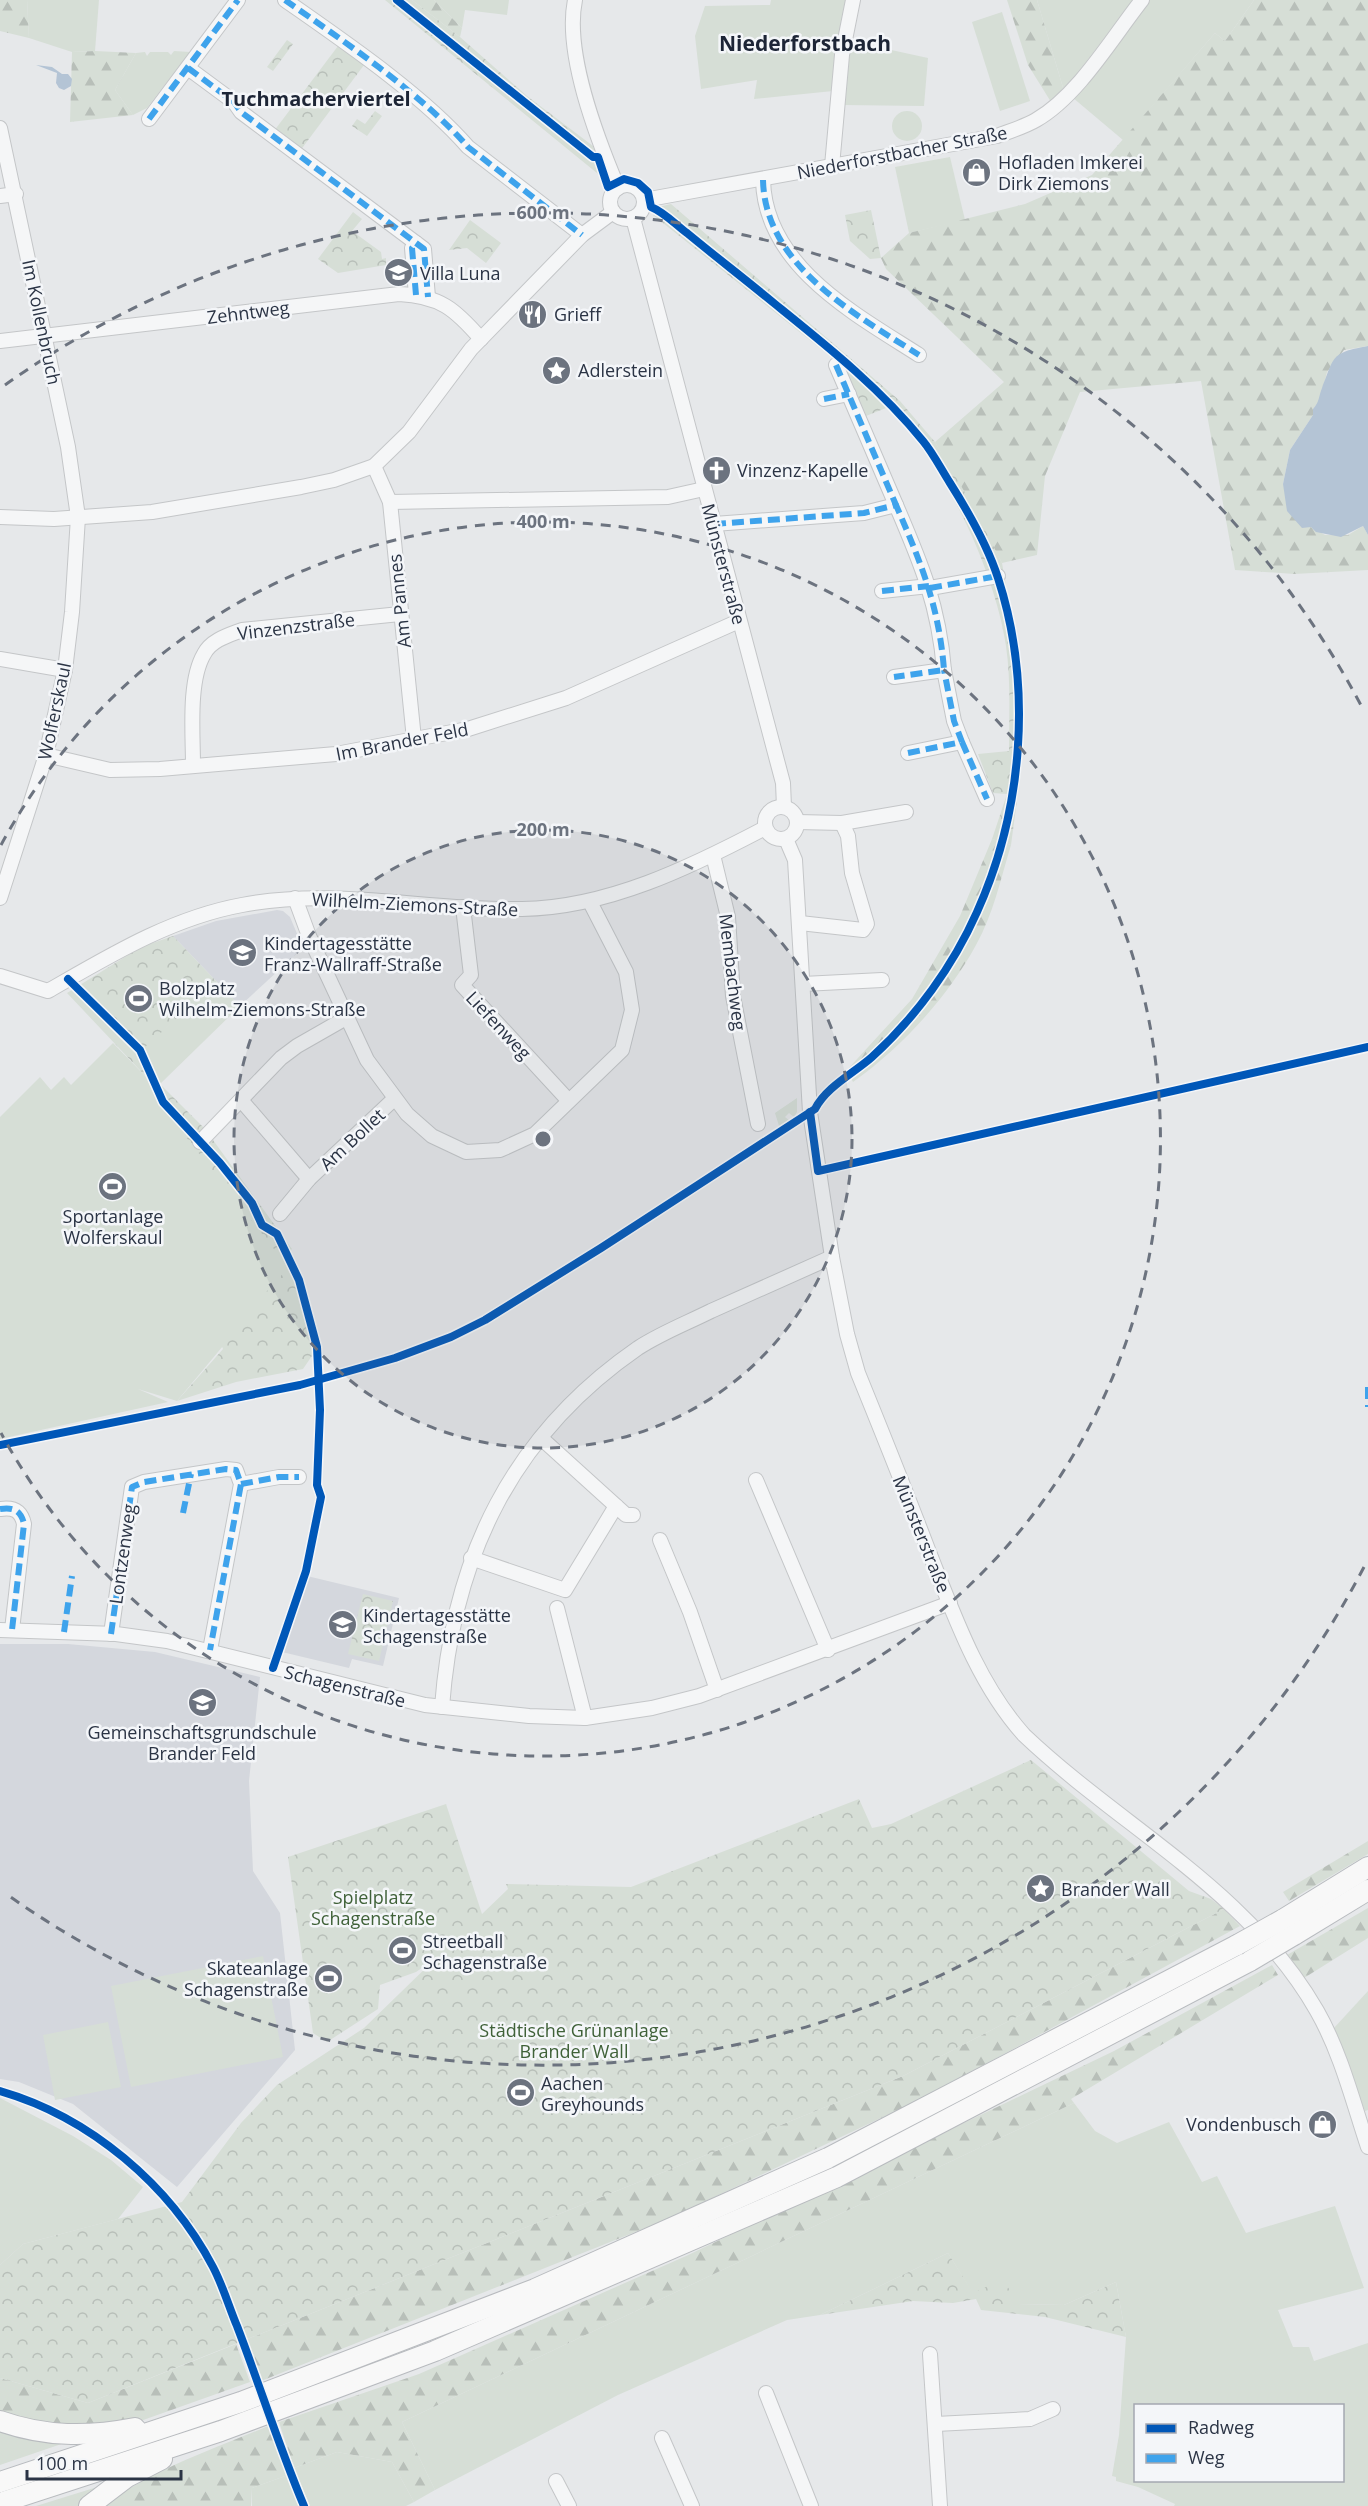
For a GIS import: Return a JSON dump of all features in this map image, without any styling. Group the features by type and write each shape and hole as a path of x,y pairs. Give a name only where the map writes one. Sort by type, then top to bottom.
{"highway":[{"path":"0,2503 220,2431 435,2351 837,2177 1250,1961 1288,1928 1368,1867"},
{"path":"0,2482 241,2402 535,2289 828,2158 1237,1944 1288,1928 1368,1890"},
{"path":"0,2421 22,2428 65,2436 118,2431 209,2413"},
{"path":"88,2506 127,2477 162,2460 207,2444 220,2431"}],"street":[{"path":"149,119 238,0"},
{"path":"285,0 401,87 456,133 468,147 582,235"},
{"path":"575,0 573,43 605,159 618,188"},
{"path":"832,166 842,55 853,0"},
{"name":"Niederforstbacher Straße","path":"644,200 997,136 1035,121 1068,95 1143,0"},
{"path":"188,68 234,102 241,112 424,249 422,296 453,310 481,339"},
{"name":"Im Kollenbruch","path":"0,128 16,194 68,447 78,517"},
{"path":"763,180 767,211 778,237 799,268 869,322 919,355"},
{"path":"618,188 635,188 644,200 642,211 633,218 622,218 613,212 611,198 618,188"},
{"path":"0,196 16,194"},
{"path":"0,517 78,517 152,512 249,498 334,480 374,466 409,432 481,339 582,235 613,212"},
{"name":"Münsterstraße","path":"633,218 674,364 704,489 783,783 784,807"},
{"name":"Zehntweg","path":"0,341 382,296 422,296"},
{"path":"836,365 929,587 939,630 954,721 987,799"},
{"path":"824,399 849,394"},
{"name":"Am Pannes","path":"374,466 390,502 414,739"},
{"path":"390,502 668,497 704,489"},
{"path":"714,524 864,513 896,505"},
{"name":"Wolferskaul","path":"0,898 46,755 65,670 72,612 78,517"},
{"path":"882,591 929,587 998,576"},
{"name":"Vinzenzstraße","path":"193,765 195,682 204,653 218,639 242,630 400,614"},
{"name":"Im Brander Feld","path":"46,755 110,770 193,765 336,754 468,729 566,698 739,621"},
{"path":"0,659 65,670"},
{"path":"894,677 944,670"},
{"path":"908,753 962,742"},
{"path":"775,807 791,810 798,822 795,832 786,838 772,837 765,828 768,813 775,807"},
{"path":"798,822 842,823 906,813"},
{"path":"800,923 860,930 863,930 867,924 852,873 848,836 842,823"},
{"name":"Wilhelm-Ziemons-Straße","path":"0,976 48,991 149,934 240,905 295,898 364,898 463,907 524,909 590,902 647,882 712,855 765,828"},
{"name":"Münsterstraße","path":"786,838 795,860 810,1112 832,1257 847,1334 858,1373 950,1603 987,1682 1008,1718 1024,1735 1208,1883 1250,1921 1282,1957 1324,2023 1337,2054 1368,2147"},
{"name":"Membachweg","path":"712,855 728,917 733,996 758,1124"},
{"path":"295,898 346,1018 367,1060 394,1099 432,1136 466,1152 500,1150 535,1134 622,1050 632,1010 626,972 590,902"},
{"name":"Liefenweg","path":"463,907 471,975 462,985 568,1100"},
{"path":"803,984 882,980"},
{"path":"200,1142 297,1046 346,1018"},
{"name":"Am Bollet","path":"280,1214 309,1179 394,1099"},
{"name":"Am Bollet","path":"241,1100 309,1179"},
{"path":"442,1707 448,1648 455,1609 471,1557 502,1492 541,1438 590,1387 645,1344 832,1257"},
{"path":"541,1438 626,1515 633,1515"},
{"name":"Lontzenweg","path":"111,1634 132,1487 144,1482 226,1468 236,1470 242,1484"},
{"path":"210,1650 242,1484 279,1477 299,1477"},
{"path":"756,1480 828,1650"},
{"path":"471,1557 565,1590 616,1506"},
{"path":"0,1509 15,1509 22,1516 24,1524 6,1630"},
{"path":"660,1540 690,1612 717,1690"},
{"name":"Schagenstraße","path":"6,1630 111,1634 210,1650 375,1694 442,1707 529,1716 585,1718 652,1708 717,1690 950,1603"},
{"path":"557,1608 585,1718"},
{"path":"930,2354 940,2506"},
{"path":"766,2393 811,2506"},
{"path":"936,2424 1030,2419 1053,2409"},
{"path":"662,2438 692,2506"},
{"path":"556,2481 569,2506"}],"shaded area":[{"name":"Kindertagesstätte Franz-Wallraff-Straße","path":"277,910 283,911 290,917 303,948 240,1006 173,936 216,921"},
{"name":"Kindertagesstätte Schagenstraße","path":"307,1576 399,1598 383,1666 352,1659 349,1668 282,1652"},
{"path":"0,1644 68,1644 155,1652 260,1677 249,1781 253,1871 280,1913 295,2050 177,2187 73,2104 19,2082 0,2079"}],"green space":[{"path":"0,0 27,0 29,38 0,31"},
{"path":"27,0 99,0 95,51 72,52 29,38"},
{"path":"385,0 412,0 460,37 527,96 593,146 603,178"},
{"path":"412,0 434,0 462,28 460,37"},
{"path":"434,0 509,0 507,15 465,10 462,28"},
{"path":"771,0 848,0 833,91 754,99 757,80 701,89 695,36 705,6 770,5"},
{"path":"1007,0 1037,0 1064,91 1051,102 1028,65"},
{"path":"1037,0 1133,0 1064,91"},
{"path":"1150,0 1254,0 1225,41 1215,33 1123,140 1072,97"},
{"path":"1254,0 1368,0 1368,346 1344,350 1327,372 1320,401 1290,450 1283,484 1311,527 1325,535 1348,535 1363,526 1368,535 1368,570 1294,574 1235,570 1201,381 1080,392 1045,476 1037,555 1002,563 935,442 1004,382 886,269 881,258 909,233 1025,204 1092,175 1215,33 1225,41"},
{"path":"1002,12 1030,101 1000,111 972,22"},
{"path":"287,40 293,44 273,71 267,67"},
{"path":"850,41 928,58 924,106 843,105"},
{"path":"338,46 364,65 300,151 274,131"},
{"path":"174,51 190,52 147,108 133,115 115,90 136,53 145,52 147,56 150,52 168,52 171,55"},
{"path":"72,52 136,53 115,90 133,115 70,122"},
{"path":"375,111 382,116 367,136 352,126 357,119 365,124"},
{"path":"907,111 918,115 922,126 918,137 907,141 896,137 892,126 896,115"},
{"path":"950,157 965,220 909,233 895,167"},
{"path":"671,204 900,401 935,442 970,501 1002,563 1022,674 1022,763 1011,845 992,839 1007,794 993,793 978,754 1009,751 1008,659 991,584 963,518 927,456 886,408 866,416 841,365 653,215 658,207"},
{"path":"871,210 881,258 870,259 850,241 845,215"},
{"path":"353,212 362,219 352,231 381,252 382,259 386,258 386,265 338,273 318,259"},
{"path":"470,220 501,243 486,263 467,248 449,250"},
{"path":"992,839 1011,845 992,909 976,945 952,984 922,1020 889,1054 853,1082 847,1070 912,999 960,916"},
{"path":"173,936 217,982 143,1049 160,1084 205,1129 292,1249 281,1258 157,1100 152,1083 67,993 141,947"},
{"path":"217,982 240,1006 160,1084 143,1048"},
{"name":"Sportanlage Wolferskaul","path":"113,1043 152,1083 157,1100 290,1266 177,1401 138,1389 168,1402 0,1439 0,1117 40,1077 51,1090 64,1077 71,1085"},
{"path":"797,1098 797,1112 794,1117 789,1113 785,1117 790,1121 780,1129 775,1113"},
{"path":"290,1266 305,1304 316,1350 303,1369 236,1382 177,1401 223,1349 220,1342"},
{"path":"363,1594 393,1601 379,1661 348,1654"},
{"name":"Städtische Grünanlage Brander Wall","path":"1031,1760 1189,1891 1211,1899 1224,1909 903,2076 88,2403 0,2378 0,2265 23,2244 182,2202 241,2123 277,2085 364,2028 435,1959 416,1972 380,1985 378,2009 327,2042 313,2033 288,1857 446,1804 482,1914 508,1889 506,1884 631,1887 859,1799 872,1828 891,1824"},
{"path":"1368,1841 1368,1854 1289,1901 1283,1892"},
{"path":"1368,1908 1368,1938 1304,1978 1287,1955"},
{"path":"1224,1909 1240,1926 921,2099 668,2219 261,2381 245,2340 903,2076"},
{"path":"263,1956 283,2057 131,2087 111,1986"},
{"path":"1272,1965 1278,1975 1071,2099 1074,2103 402,2422 435,2490 414,2502 392,2462 337,2452 294,2468 279,2422 419,2374 686,2256 1114,2051"},
{"path":"1368,1991 1368,2110 1365,2111 1334,2028"},
{"path":"108,2022 121,2087 55,2100 43,2035"},
{"path":"0,2098 73,2136 111,2160 143,2187 118,2219 23,2244 0,2265"},
{"path":"1074,2103 1095,2131 1117,2143 1169,2122 1202,2182 1217,2176 1246,2233 1335,2206 1364,2288 1278,2310 1293,2347 1309,2347 1314,2361 1368,2343 1368,2506 1174,2506 1175,2504 1138,2487 1116,2481 1116,2477 1112,2476 1119,2435 1126,2337 1116,2282 1064,2305 1017,2304 973,2294 948,2253 820,2315 787,2320 618,2395 435,2490 402,2422"},
{"path":"948,2253 973,2293 1003,2279 1018,2304 1064,2305 1116,2282 1126,2337 1045,2317 981,2310 976,2299 953,2303 913,2301 820,2315"},
{"path":"236,2344 250,2382 132,2424 72,2431 0,2415 0,2378 88,2403"},
{"path":"0,2424 73,2440 0,2465"},
{"path":"268,2426 288,2475 252,2488 251,2506 105,2506 122,2493 162,2471"},
{"path":"337,2452 392,2462 414,2502 406,2506 310,2506 294,2468"},
{"path":"288,2475 301,2506 252,2506 252,2488"},
{"path":"107,2484 82,2506 36,2506"}],"water":[{"path":"36,65 52,67 62,74 68,74 72,79 71,86 64,90 59,88 56,83 57,73"},
{"path":"1368,346 1368,535 1363,526 1341,537 1316,532 1311,527 1302,528 1287,511 1283,484 1290,450 1313,415 1313,409 1332,362 1340,354"}],"marked path":[{"path":"149,119 238,0"},
{"path":"285,0 405,88 428,107 468,147 582,235"},
{"path":"188,68 234,102 241,112 424,249 428,297"},
{"path":"763,180 768,211 779,238 796,262 842,304 919,355"},
{"path":"416,243 412,248 416,295"},
{"path":"836,365 896,505"},
{"path":"824,399 849,394"},
{"path":"714,524 864,513 896,505 928,585 938,625 944,670 894,677"},
{"path":"930,588 998,576"},
{"path":"882,591 929,586"},
{"path":"908,753 962,742 954,721 944,670"},
{"path":"962,742 987,799"},
{"path":"1368,1387 1368,1407"},
{"path":"111,1634 132,1487 144,1482 226,1469 236,1470 241,1484 210,1650"},
{"path":"183,1513 191,1474"},
{"path":"241,1484 279,1477 299,1477"},
{"path":"0,1509 16,1510 21,1515 24,1524 12,1630"},
{"path":"64,1632 72,1576"}],"cycle path":[{"path":"0,1445 300,1385 395,1358 451,1337 485,1320 601,1248 815,1109 833,1087 888,1042 932,990 957,952 993,873 1005,832 1018,747 1019,704 1016,661 1009,619 994,565 983,541 927,446 889,403 833,352 670,219 651,207 648,192 638,183 624,179 608,187 598,157 593,157 397,0"},
{"path":"68,979 140,1050 163,1102 220,1163 252,1203 262,1225 277,1234 299,1280 317,1347 320,1410 317,1485 321,1497 306,1571 273,1668"},
{"path":"810,1112 818,1171 1368,1047"},
{"path":"0,2091 33,2103 96,2136 150,2182 195,2237 223,2289 304,2506"}],"place":[{"name":"Hofladen Imkerei Dirk Ziemons","path":"977,172"},
{"name":"Villa Luna","path":"399,273"},
{"name":"Grieff","path":"533,314"},
{"name":"Adlerstein","path":"557,370"},
{"name":"Vinzenz-Kapelle","path":"716,470"},
{"name":"Kindertagesstätte Franz-Wallraff-Straße","path":"243,953"},
{"name":"Bolzplatz Wilhelm-Ziemons-Straße","path":"138,998"},
{"name":"Sportanlage Wolferskaul","path":"113,1187"},
{"name":"Kindertagesstätte Schagenstraße","path":"342,1625"},
{"name":"Gemeinschaftsgrundschule Brander Feld","path":"202,1703"},
{"name":"Brander Wall","path":"1040,1889"},
{"name":"Streetball Schagenstraße","path":"402,1951"},
{"name":"Skateanlage Schagenstraße","path":"329,1978"},
{"name":"Aachen Greyhounds","path":"520,2093"},
{"name":"Vondenbusch","path":"1322,2124"}],"district":[{"name":"Niederforstbach","path":"805,43"},
{"name":"Tuchmacherviertel","path":"316,98"}],"park label":[{"name":"Spielplatz Schagenstraße","path":"373,1907"}]}
